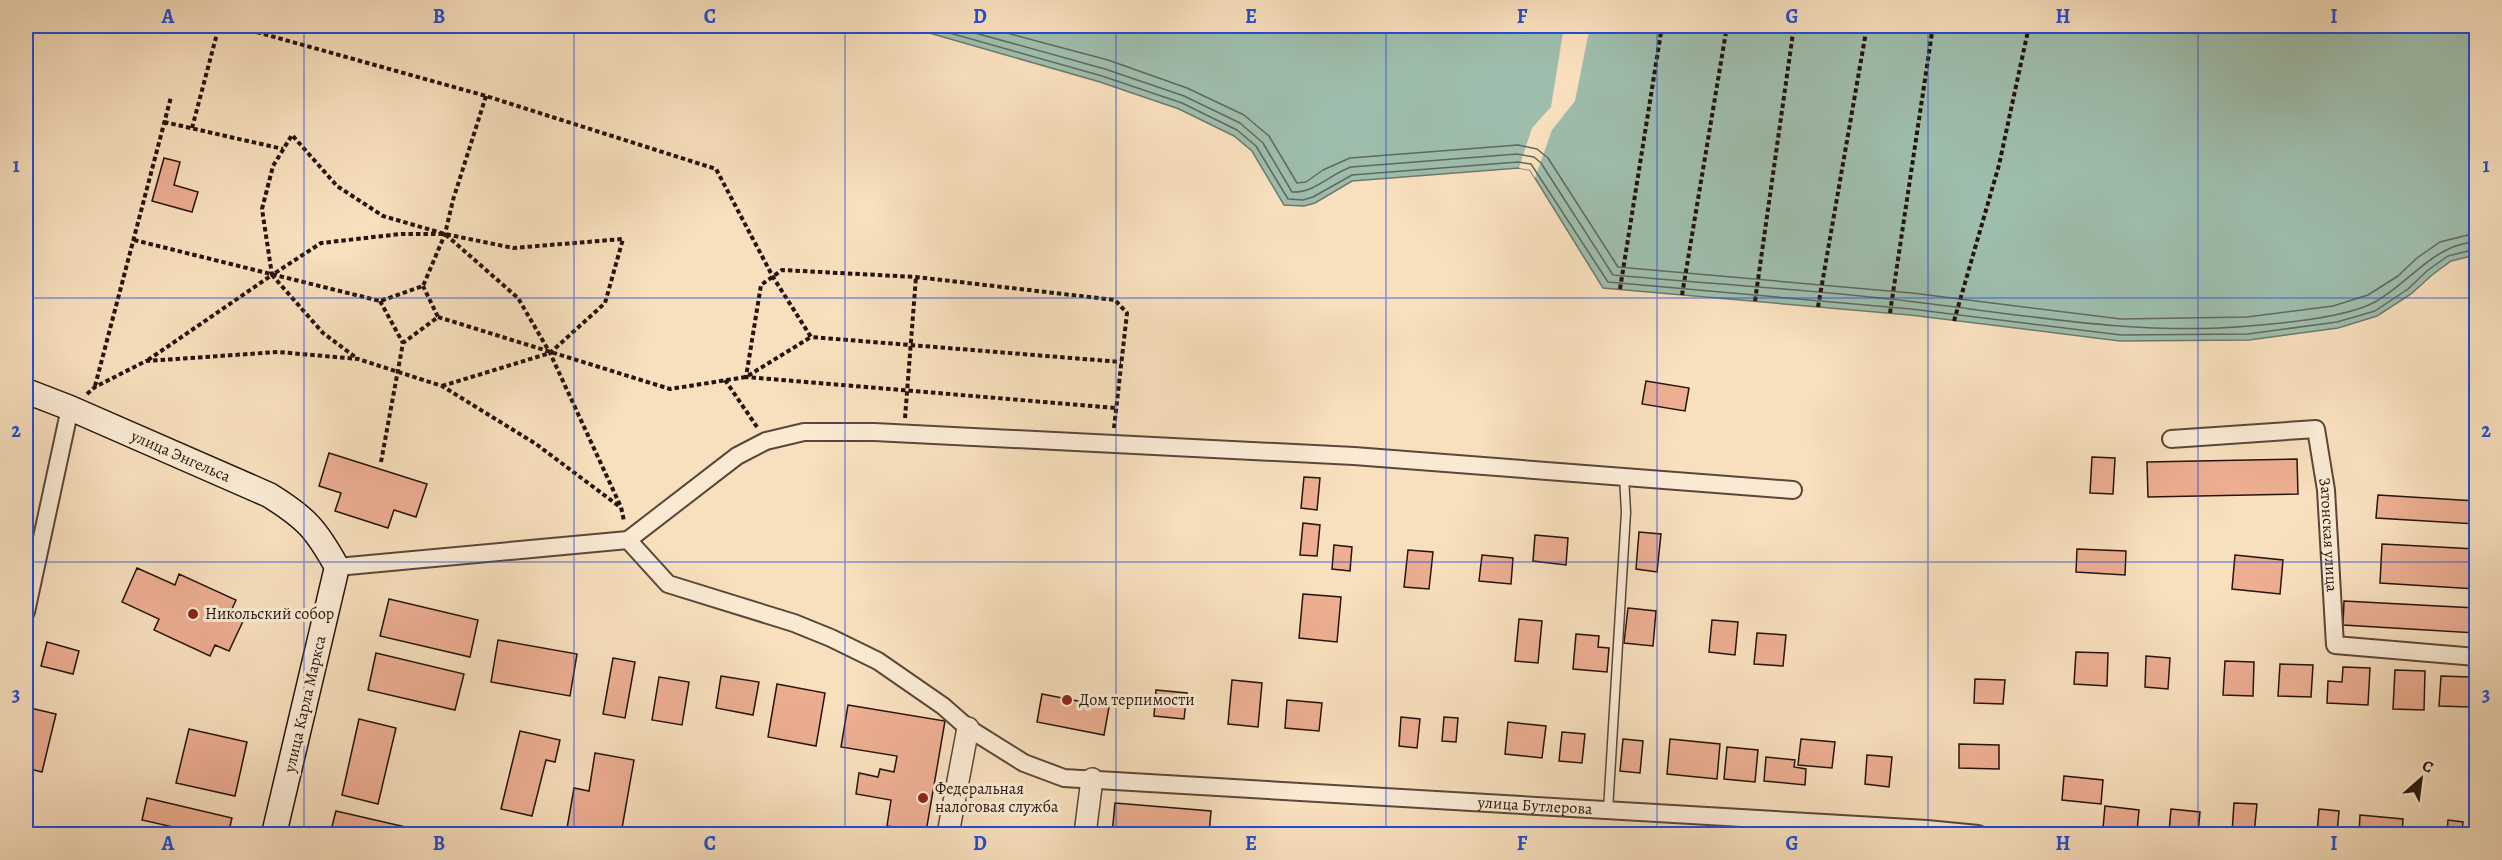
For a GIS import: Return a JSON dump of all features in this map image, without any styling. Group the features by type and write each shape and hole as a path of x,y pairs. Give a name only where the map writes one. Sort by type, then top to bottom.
{"main road":[{"name":"улица Энгельса","path":"30,396 70,408 269,495 299,514 322,541 337,567"},
{"name":"улица Карла Маркса","path":"274,834 337,567"}],"street":[{"path":"26,612 70,408"},
{"name":"Затонская улица","path":"2171,439 2316,429 2325,490 2336,645 2476,657"},
{"path":"337,567 628,540 737,456 766,441 804,432 905,434 1354,456 1793,490"},
{"name":"улица Бутлерова","path":"628,540 668,584 794,623 878,661 913,684 968,728 1024,763 1064,778 1978,834"},
{"path":"948,834 968,728"},
{"path":"1084,834 1092,779"}],"lane":[{"path":"1608,810 1626,512 1624,477"}],"path":[{"path":"192,128 219,26"},
{"path":"235,26 486,96 716,169 773,277 811,337"},
{"path":"1620,289 1662,26"},
{"path":"1682,295 1727,26"},
{"path":"1755,301 1794,26"},
{"path":"1818,307 1867,26"},
{"path":"1890,313 1933,26"},
{"path":"1954,321 1999,165 2029,26"},
{"path":"134,240 380,301 423,286 445,234 453,200 486,96"},
{"path":"171,97 95,387 146,361 321,243 401,234 445,234 518,298 550,353 621,507 628,540"},
{"path":"164,122 283,149"},
{"path":"358,359 323,333 272,274 262,209 273,166 292,135 337,186 383,216 445,234 513,248 623,239 605,303 550,353 442,386"},
{"path":"746,376 761,285 782,270 916,278 1115,300 1127,313 1113,444"},
{"path":"905,434 906,390 912,346 916,278"},
{"path":"423,286 438,317 670,389 746,376 1116,408"},
{"path":"380,301 403,343 381,462"},
{"path":"403,343 438,317"},
{"path":"746,376 811,337 1121,362"},
{"path":"146,361 278,352 358,359 442,386 536,444 621,507"},
{"path":"725,380 766,441"}],"water":[{"path":"905,26 2476,26 2476,255 2451,261 2411,294 2377,316 2338,328 2249,340 2120,341 1910,315 1603,288 1530,170 1519,168 1352,181 1315,203 1304,206 1284,205 1252,151 1234,136 1179,109 1100,82"}],"pier":[{"path":"1564,26 1590,26 1575,101 1552,130 1535,178 1530,170 1519,168 1532,128 1551,107"}],"building":[{"path":"164,158 180,162 174,185 198,192 192,212 152,201"},
{"path":"1646,381 1689,388 1685,411 1642,404"},
{"path":"329,453 427,484 416,517 394,510 388,528 335,511 341,493 319,486"},
{"path":"2092,457 2115,458 2113,494 2090,493"},
{"path":"2297,459 2298,494 2148,497 2147,462"},
{"path":"1304,477 1320,478 1317,510 1301,508"},
{"path":"2378,495 2476,501 2476,524 2376,518"},
{"path":"1303,523 1320,525 1317,556 1300,555"},
{"path":"1639,532 1661,534 1657,572 1636,569"},
{"path":"1535,535 1568,538 1566,565 1533,561"},
{"path":"2382,544 2476,549 2476,589 2380,583"},
{"path":"1334,545 1352,547 1350,571 1332,569"},
{"path":"2077,549 2126,551 2125,575 2076,572"},
{"path":"1408,550 1433,552 1429,589 1404,587"},
{"path":"1482,555 1513,558 1511,584 1479,581"},
{"path":"2235,555 2283,560 2280,594 2232,589"},
{"name":"Никольский собор","path":"137,568 175,585 179,574 236,600 231,611 245,617 229,651 215,645 210,656 154,630 159,619 122,602"},
{"path":"1303,594 1341,597 1337,642 1299,638"},
{"path":"389,599 478,620 470,657 380,636"},
{"path":"2344,601 2476,608 2476,633 2343,625"},
{"path":"1628,608 1656,611 1653,646 1624,643"},
{"path":"1519,619 1542,621 1538,663 1515,661"},
{"path":"1712,620 1738,622 1735,655 1709,652"},
{"path":"1757,633 1786,635 1783,666 1754,664"},
{"path":"1576,634 1599,636 1598,647 1609,648 1607,672 1573,669"},
{"path":"498,640 577,654 570,696 491,682"},
{"path":"47,642 79,651 73,674 41,666"},
{"path":"2076,652 2108,653 2107,686 2074,684"},
{"path":"376,653 464,674 455,710 368,690"},
{"path":"2146,656 2170,658 2168,689 2145,687"},
{"path":"613,658 635,662 625,718 603,714"},
{"path":"2225,661 2254,662 2253,696 2223,695"},
{"path":"2280,664 2313,665 2311,697 2278,696"},
{"path":"2343,667 2370,668 2368,705 2327,703 2328,681 2342,682"},
{"path":"2395,670 2425,671 2424,710 2393,709"},
{"path":"721,676 759,682 753,715 716,708"},
{"path":"2441,676 2470,677 2469,707 2439,706"},
{"path":"659,677 689,682 682,725 652,720"},
{"path":"1975,679 2005,680 2003,704 1974,703"},
{"path":"1232,680 1262,683 1258,727 1228,724"},
{"path":"777,684 825,693 816,746 768,737"},
{"path":"1156,690 1187,693 1184,719 1154,716"},
{"path":"1042,694 1109,707 1104,735 1037,722"},
{"path":"1287,700 1322,703 1319,731 1285,728"},
{"path":"848,705 945,721 926,832 887,826 891,800 856,794 859,773 878,777 880,769 894,772 897,756 841,747"},
{"path":"26,707 56,714 42,772 26,768"},
{"path":"1401,717 1420,719 1417,748 1399,746"},
{"path":"1444,717 1458,718 1456,742 1442,741"},
{"path":"359,719 396,728 378,804 342,795"},
{"path":"1508,722 1546,726 1542,758 1505,754"},
{"path":"189,729 247,742 235,796 176,783"},
{"path":"520,731 560,740 555,762 546,760 532,816 501,809"},
{"path":"1562,732 1585,734 1582,763 1559,761"},
{"path":"1623,739 1643,741 1640,773 1620,771"},
{"path":"1670,739 1720,744 1717,779 1667,774"},
{"path":"1801,739 1835,742 1832,768 1798,765"},
{"path":"1959,744 1999,745 1999,769 1959,768"},
{"path":"1727,747 1758,750 1755,782 1724,779"},
{"path":"595,753 634,760 621,834 566,834 574,788 589,791"},
{"path":"1867,755 1892,757 1889,787 1865,784"},
{"path":"1766,757 1795,760 1794,767 1806,769 1805,785 1764,781"},
{"path":"2064,776 2103,780 2101,804 2062,800"},
{"path":"147,798 232,818 228,834 181,834 182,829 142,820"},
{"path":"1115,803 1211,811 1209,834 1112,834"},
{"path":"2234,803 2257,804 2254,834 2232,833"},
{"path":"2105,806 2139,810 2137,831 2103,828"},
{"path":"2171,809 2200,812 2198,834 2169,832"},
{"path":"2319,809 2339,811 2337,834 2317,834"},
{"path":"336,811 436,834 330,834"},
{"path":"2360,815 2403,819 2402,834 2359,834"},
{"path":"2448,820 2463,822 2462,831 2476,832 2476,834 2447,834"}],"place":[{"name":"Никольский собор","path":"193,614"},
{"name":"Дом терпимости","path":"1067,700"},
{"name":"Федеральная налоговая служба","path":"923,798"}]}
